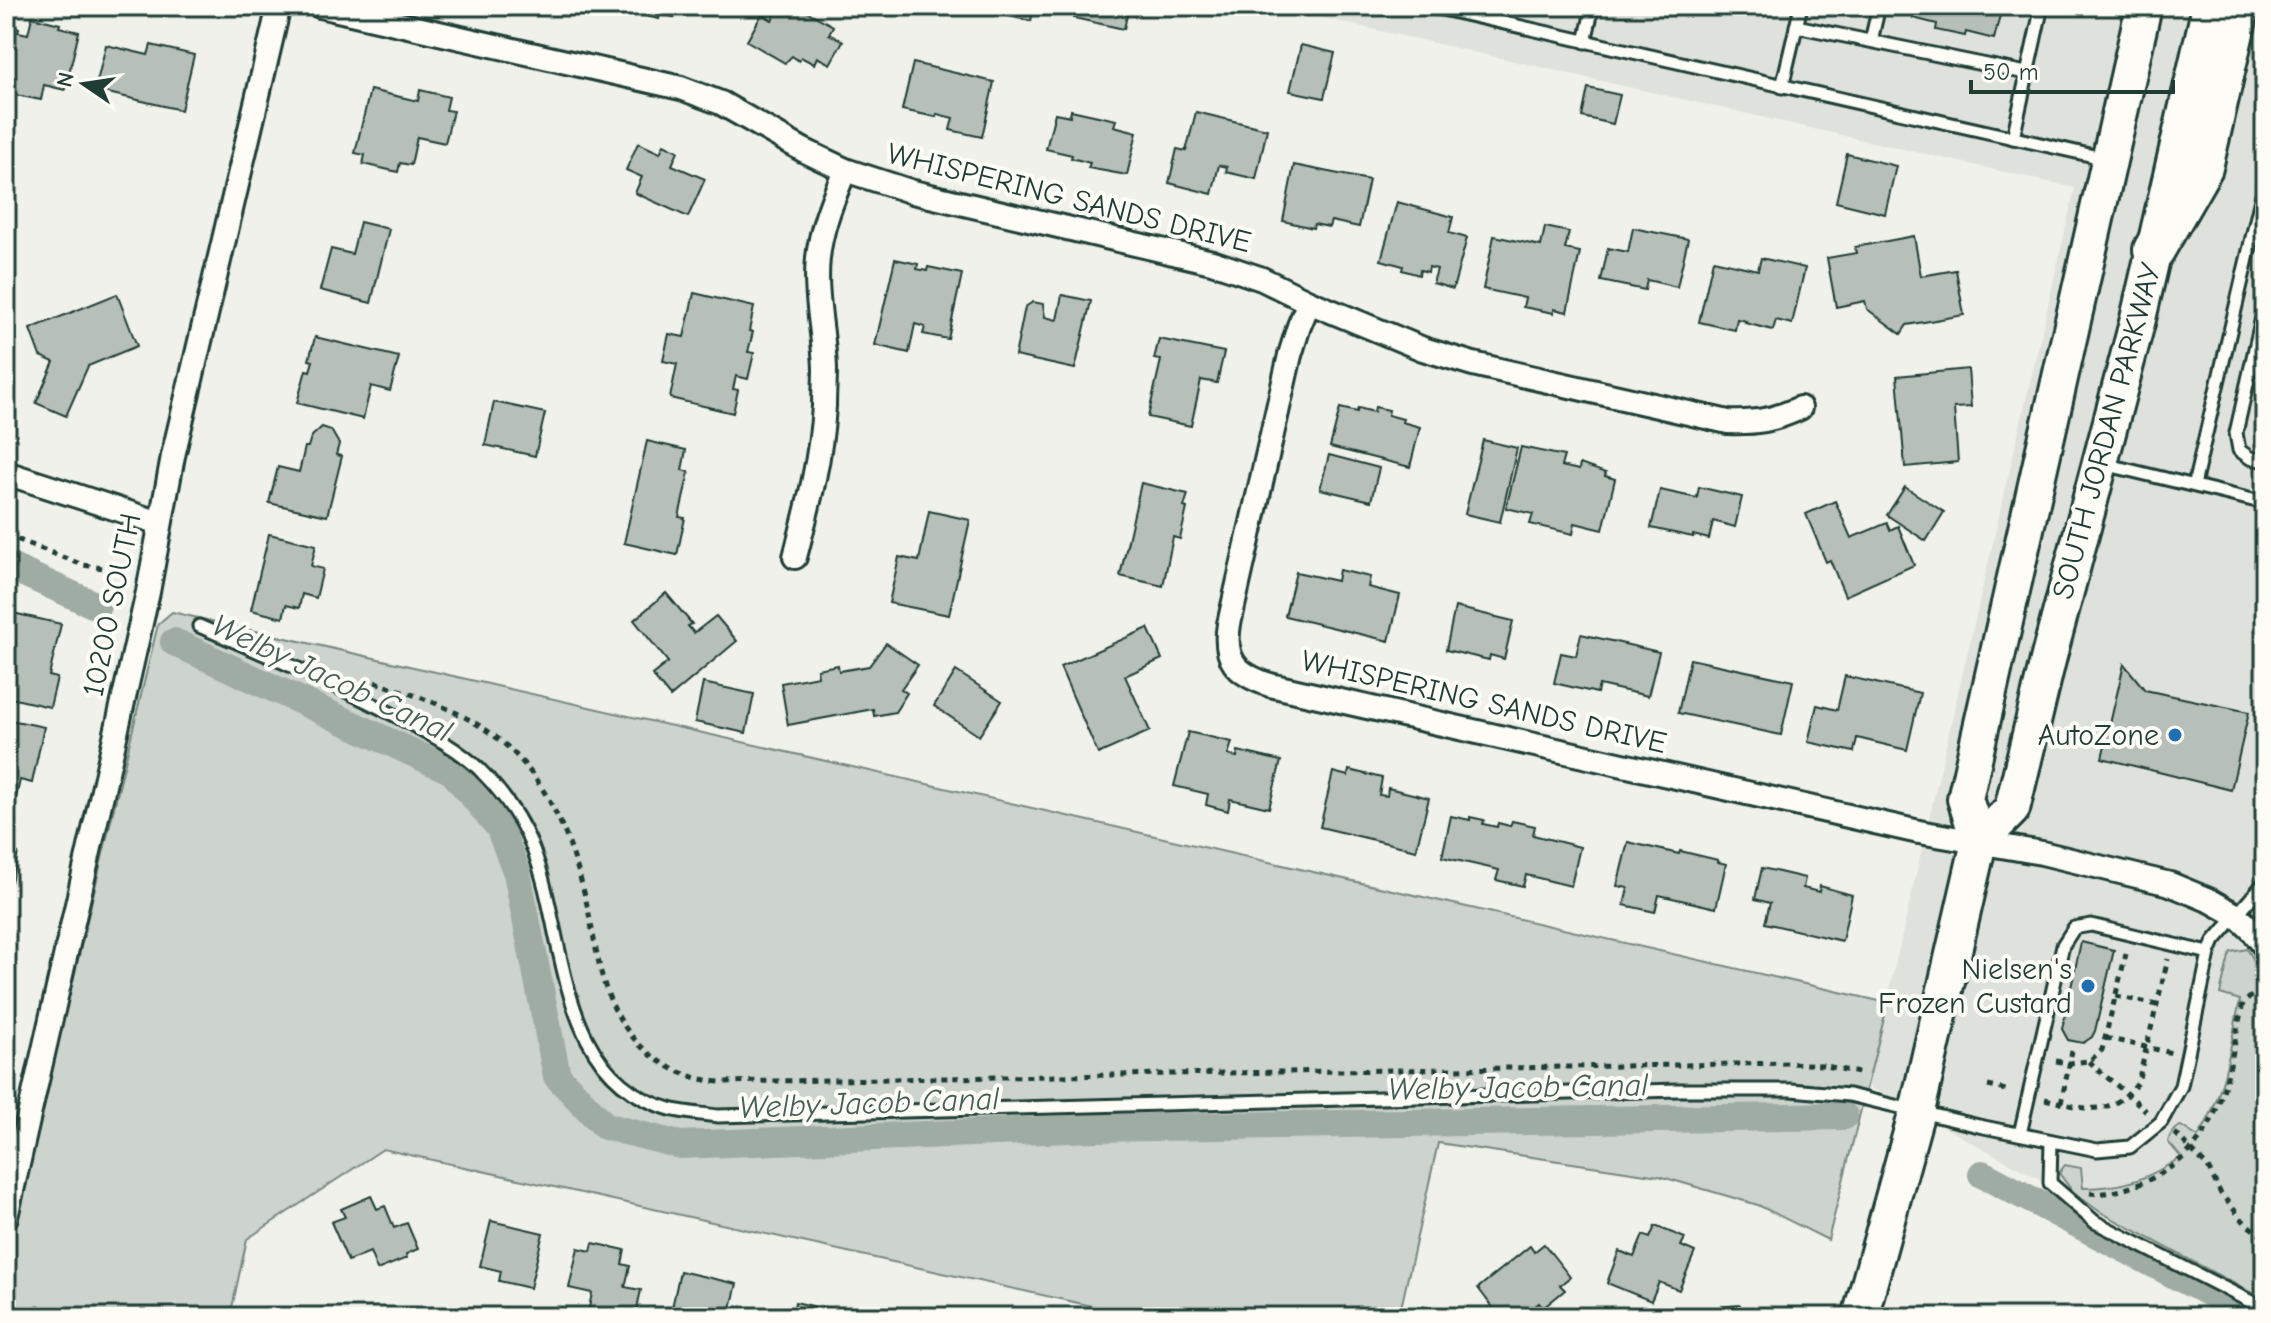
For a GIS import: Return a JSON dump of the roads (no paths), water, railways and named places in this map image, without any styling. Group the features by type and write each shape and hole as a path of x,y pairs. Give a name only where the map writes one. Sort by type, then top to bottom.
{"highway":[{"path":"2154,250 2202,167 2239,6"}],"main road":[{"name":"SOUTH JORDAN PARKWAY","path":"2144,6 1965,799 1979,842 2012,809 2154,250 2210,6"},
{"path":"1860,1317 1917,1111 1979,842"}],"street":[{"name":"10200 SOUTH","path":"6,1217 148,592 173,456 279,6"},
{"name":"WHISPERING SANDS DRIVE","path":"320,6 681,88 721,103 845,170 913,192 1212,262 1262,279 1309,302 1290,355 1229,624 1227,650 1232,661 1255,680 1903,828 2042,853 2170,884 2236,915"},
{"path":"795,557 817,467 824,408 825,368 818,260 824,223 845,170"},
{"path":"1309,302 1423,349 1473,364 1728,422 1752,423 1777,419 1800,408"},
{"path":"6,473 160,523"},
{"path":"2236,915 2265,947"}],"lane":[{"path":"1429,6 2109,159"},
{"path":"1585,42 1593,6"},
{"path":"1782,87 1801,6"},
{"path":"1871,41 1879,6"},
{"path":"2013,138 2042,6"},
{"path":"1796,26 2026,73"},
{"path":"2194,485 2265,182"},
{"path":"2265,304 2236,433 2239,450 2250,458 2265,461"},
{"path":"2100,463 2265,503"},
{"path":"199,626 365,699 457,750 479,770 519,819 532,846 541,870 564,978 584,1034 611,1073 627,1088 667,1108 718,1116 1678,1090 1791,1090 1849,1095 2097,1150 2130,1147 2161,1122 2181,1086 2214,941 2265,882"},
{"path":"2020,1134 2063,945 2074,928 2091,925 2209,953"},
{"path":"2051,1141 2050,1183 2095,1222 2265,1309"}],"waterway":[{"name":"Welby Jacob Canal","path":"6,565 97,606"},
{"name":"Welby Jacob Canal","path":"174,642 452,771 499,827 517,873 557,1076 605,1126 680,1145 1095,1128 1844,1116"},
{"name":"Welby Jacob Canal","path":"1982,1174 2255,1317"}],"place":[{"name":"AutoZone","path":"2175,735"},
{"name":"Nielsen's Frozen Custard","path":"2088,986"}]}
